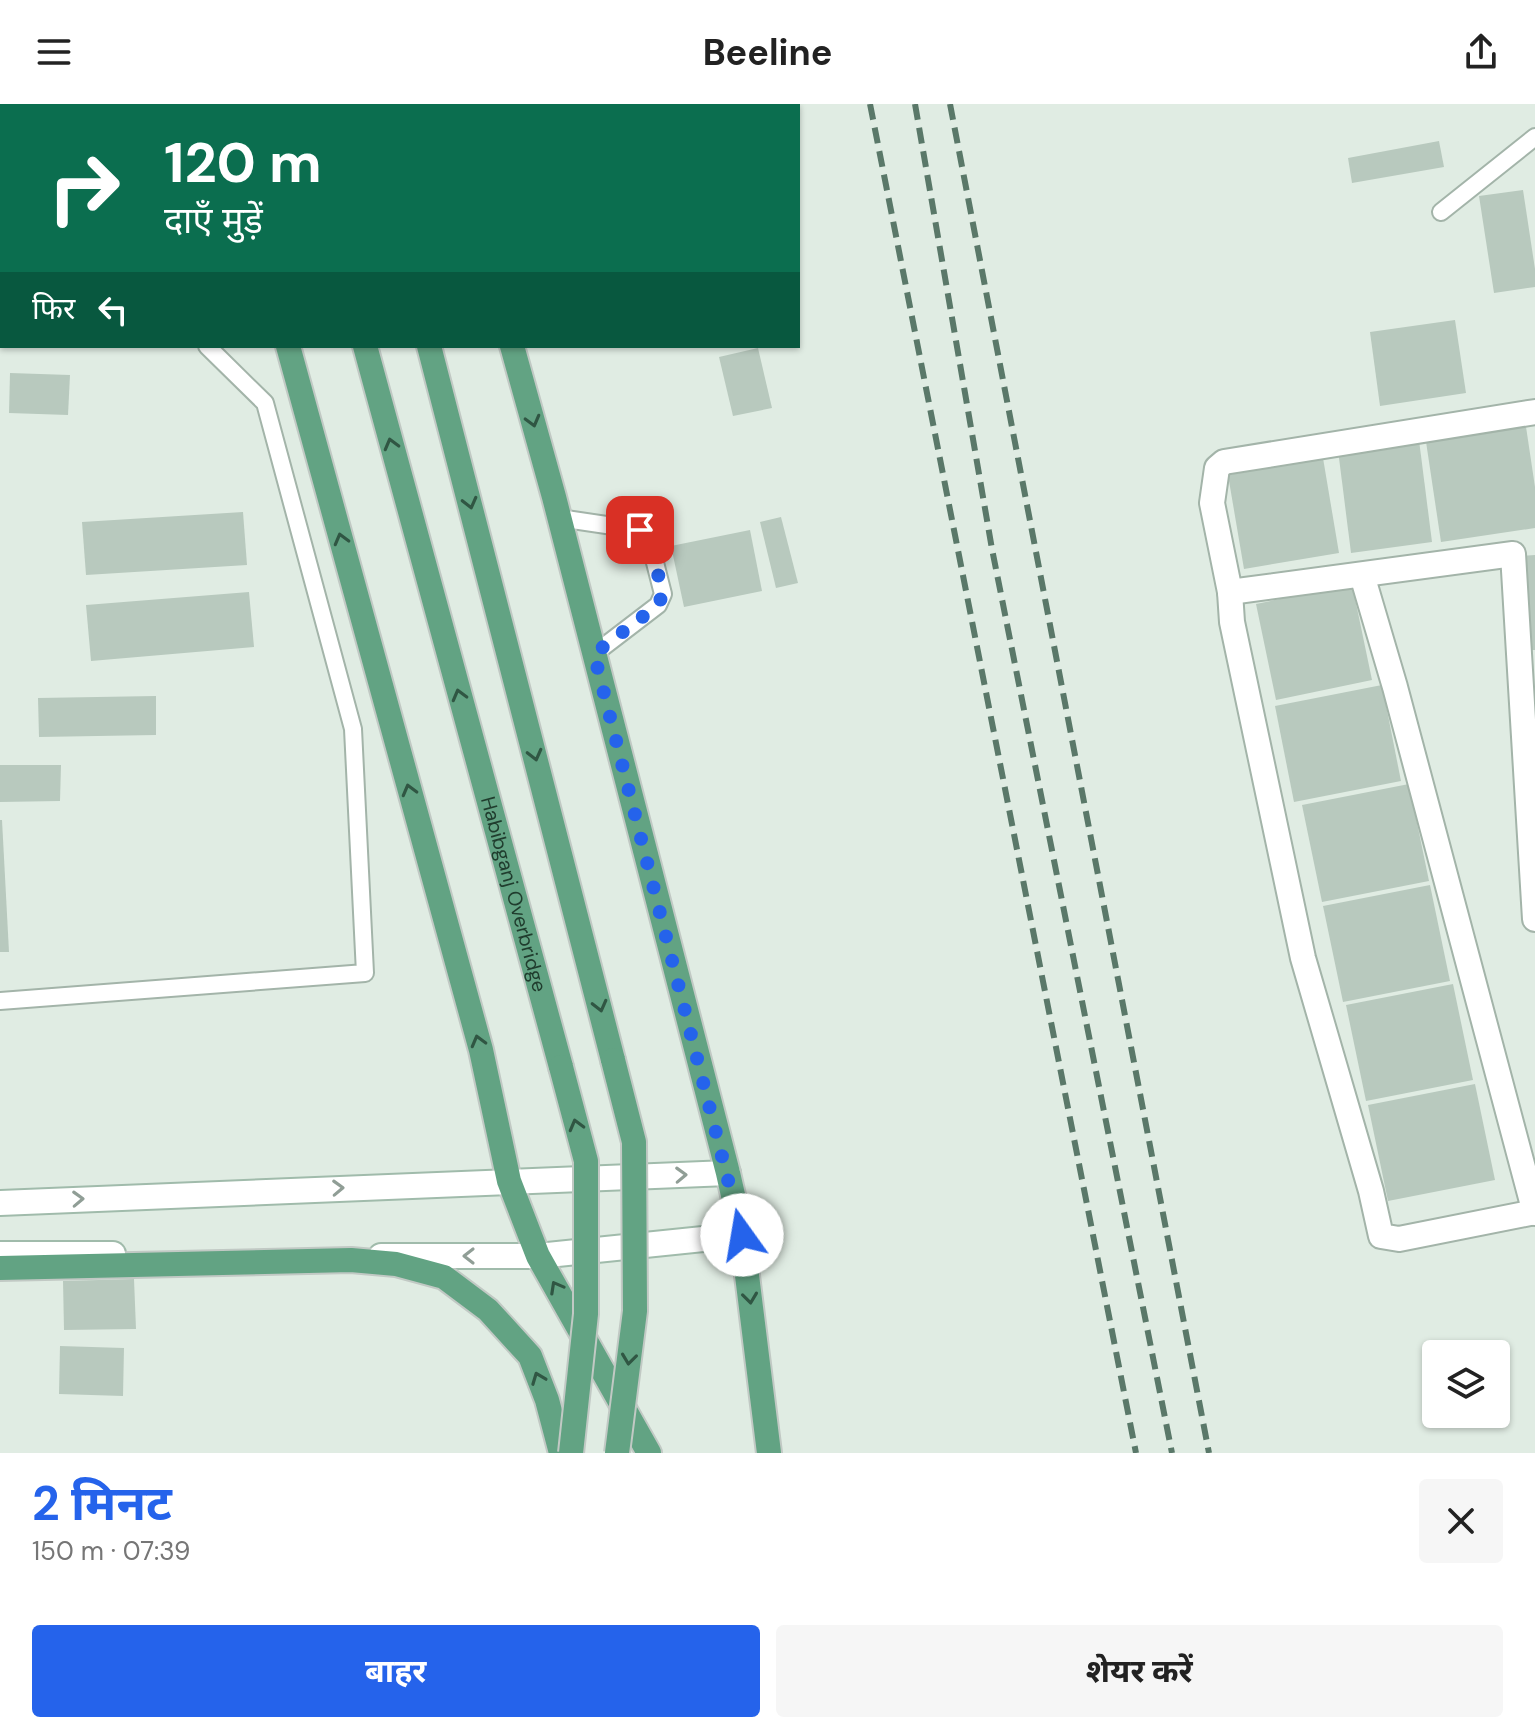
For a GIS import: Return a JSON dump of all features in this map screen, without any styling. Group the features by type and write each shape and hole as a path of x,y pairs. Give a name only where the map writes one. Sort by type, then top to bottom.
{"main road":[{"path":"289,348 481,1050 509,1181 538,1256 649,1453"},
{"name":"Habibganj Overbridge","path":"366,348 586,1161 586,1314 571,1453"},
{"path":"430,348 634,1142 635,1311 617,1453"},
{"path":"513,348 728,1173 742,1235 769,1453"},
{"path":"0,1268 351,1260 396,1264 444,1277 488,1310 530,1356 547,1400 561,1453"}],"street":[{"path":"1362,575 1534,1206 1399,1239 1381,1236 1371,1191 1303,958 1232,622 1230,592 1212,503 1217,468 1224,462 1535,412"},
{"path":"1230,592 1524,552 1535,919"},
{"path":"0,1203 728,1173"},
{"path":"0,1254 538,1256 742,1235"}],"lane":[{"path":"1441,212 1535,137"},
{"path":"0,1001 365,973 353,729 265,403 209,348"},
{"path":"559,518 640,530 649,539 663,594 658,605 594,654"}],"building":[{"path":"1439,141 1444,167 1352,183 1348,158"},
{"path":"1523,190 1535,287 1494,293 1479,196"},
{"path":"1455,320 1466,393 1380,406 1370,332"},
{"path":"758,348 772,408 733,416 719,357"},
{"path":"10,373 70,375 68,415 9,413"},
{"path":"1525,420 1535,487 1535,528 1441,542 1425,435"},
{"path":"1419,440 1432,542 1351,553 1338,450"},
{"path":"1323,458 1339,553 1244,569 1228,475"},
{"path":"243,512 247,565 86,575 82,522"},
{"path":"781,517 798,583 776,588 760,522"},
{"path":"750,530 762,591 684,607 671,546"},
{"path":"1535,555 1535,650 1529,650 1522,556"},
{"path":"1352,584 1372,680 1276,700 1256,604"},
{"path":"249,592 254,647 91,661 86,605"},
{"path":"1382,685 1401,781 1294,802 1275,706"},
{"path":"156,696 156,735 39,737 38,698"},
{"path":"0,765 61,765 60,801 0,802"},
{"path":"1409,784 1429,881 1322,902 1302,805"},
{"path":"2,820 9,952 0,952"},
{"path":"1430,885 1450,981 1343,1002 1323,906"},
{"path":"1453,984 1473,1080 1366,1101 1346,1005"},
{"path":"1475,1084 1495,1180 1388,1201 1368,1105"},
{"path":"134,1279 136,1329 64,1330 63,1281"},
{"path":"60,1346 124,1348 123,1396 59,1394"}],"railway":[{"path":"870,104 1136,1453"},
{"path":"915,104 992,549 1172,1453"},
{"path":"950,104 1209,1453"}],"route":[{"path":"640,530 649,539 663,594 658,605 594,654 742,1235"}]}
